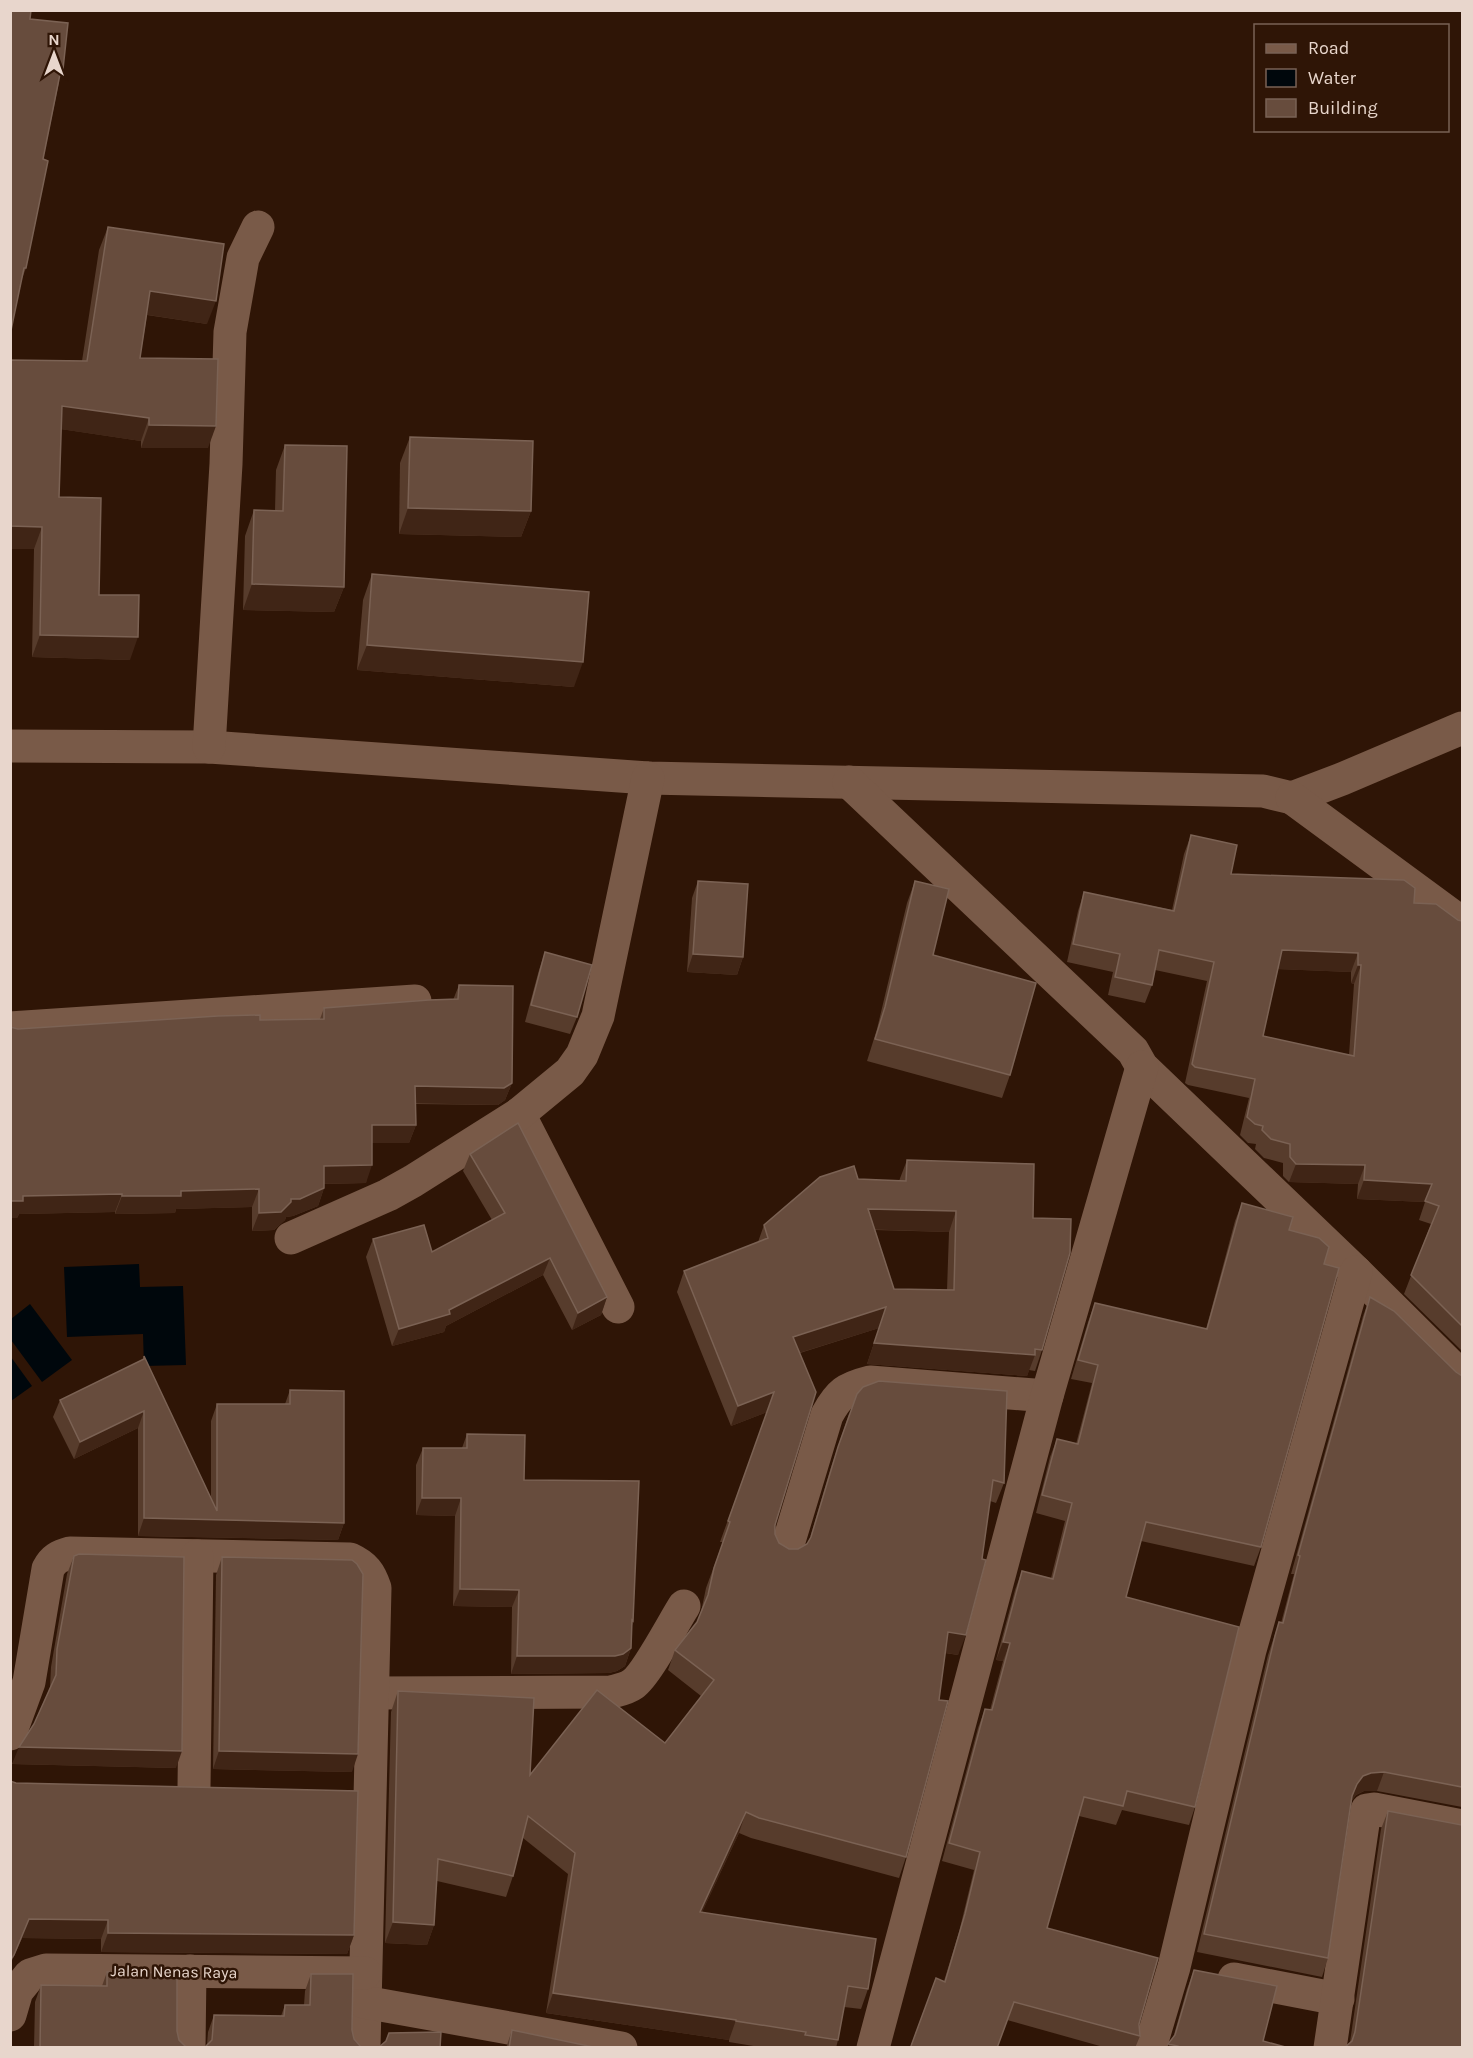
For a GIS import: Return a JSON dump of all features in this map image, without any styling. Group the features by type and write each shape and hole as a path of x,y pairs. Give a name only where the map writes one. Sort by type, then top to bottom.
{"street":[{"path":"209,747 226,464 230,332 243,258 258,227"},
{"path":"1292,798 1462,728"},
{"path":"10,746 209,747 648,778 1263,791 1292,798 1462,923"},
{"path":"291,1238 388,1195 413,1181 519,1114 570,1072 582,1055 598,1016 648,778"},
{"path":"849,782 1133,1051 1142,1067 1462,1377"},
{"path":"10,1028 415,1001"},
{"path":"873,2048 1047,1396 1142,1067"},
{"path":"519,1114 618,1307"},
{"path":"1150,2048 1193,1971 1250,1650 1356,1272"},
{"path":"786,1551 827,1415 836,1398 851,1387 870,1382 1047,1396"},
{"path":"10,1734 29,1682 48,1569 52,1560 61,1555 70,1553 350,1559 363,1566 371,1575 375,1588 371,1693 358,1791 364,2048"},
{"path":"160,1786 206,1787 198,1556"},
{"path":"371,1693 611,1692 626,1689 635,1683 643,1672 684,1606"},
{"path":"1330,2048 1364,1817 1367,1810 1374,1809 1462,1826"},
{"name":"Jalan Nenas Raya","path":"10,2015 17,1990 30,1975 46,1970 190,1971 364,1987 621,2048"},
{"path":"189,2048 190,1971"},
{"path":"1193,1971 1338,1999"}],"water":[{"path":"139,1264 140,1287 183,1286 186,1365 144,1366 143,1334 67,1337 64,1267"},
{"path":"30,1304 72,1360 42,1382 11,1340 11,1319"},
{"path":"11,1357 32,1386 10,1401"}],"building":[{"path":"10,10 31,10 30,19 68,23 63,69 61,69 43,159 48,161 10,335"},
{"path":"108,227 224,244 216,301 150,291 140,358 218,359 216,426 149,425 149,418 62,406 59,497 101,498 99,595 139,595 138,637 40,635 42,527 10,526 10,360 87,361"},
{"path":"410,437 533,441 531,511 408,508"},
{"path":"285,445 347,446 344,587 252,584 254,510 283,511"},
{"path":"372,574 589,592 583,662 367,645"},
{"path":"1191,835 1237,845 1231,874 1404,880 1415,888 1414,903 1436,904 1462,921 1462,1326 1411,1275 1439,1206 1425,1201 1432,1184 1364,1180 1365,1165 1296,1164 1290,1157 1290,1144 1271,1139 1262,1130 1263,1126 1255,1124 1247,1117 1255,1079 1195,1067 1192,1064 1214,962 1159,950 1152,985 1115,977 1120,954 1073,944 1084,892 1174,911","holes":["1282,950 1358,953 1358,965 1361,965 1354,1056 1263,1036"]},
{"path":"698,881 748,884 743,957 693,954"},
{"path":"915,881 949,889 933,955 1036,983 1010,1075 875,1039 885,1007"},
{"path":"545,952 592,965 577,1017 531,1005"},
{"path":"459,985 513,986 512,1083 504,1088 415,1086 416,1125 372,1125 372,1165 324,1166 324,1188 300,1199 291,1199 291,1202 281,1212 259,1213 259,1189 181,1191 181,1196 122,1196 122,1194 23,1196 23,1201 10,1201 10,1027 18,1029 218,1016 260,1015 260,1020 324,1019 324,1008 458,999"},
{"path":"518,1123 607,1297 578,1313 550,1258 449,1310 450,1314 399,1329 373,1239 424,1225 432,1252 505,1213 470,1154"},
{"path":"907,1160 1034,1164 1033,1218 1071,1219 1070,1253 1042,1350 1035,1349 1035,1355 874,1343 886,1307 793,1337 816,1392 775,1525 775,1534 779,1543 789,1549 798,1549 807,1544 811,1537 838,1447 857,1394 863,1387 879,1381 1007,1391 1004,1483 993,1480 982,1559 986,1560 966,1635 948,1632 939,1700 948,1701 906,1857 759,1818 746,1812 700,1912 876,1939 868,1989 848,1986 838,2040 736,2020 553,1993 575,1853 528,1816 513,1876 438,1859 434,1925 393,1922 398,1691 534,1698 530,1775 597,1690 665,1743 714,1680 675,1650 697,1622 708,1595 714,1568 730,1522 728,1521 774,1392 738,1406 684,1271 768,1238 764,1225 820,1177 854,1166 858,1179 906,1181","holes":["868,1209 956,1211 954,1290 894,1289"]},
{"path":"1242,1203 1293,1217 1289,1230 1319,1238 1329,1247 1324,1264 1339,1268 1261,1547 1146,1522 1126,1597 1239,1627 1195,1807 1127,1791 1123,1806 1084,1797 1047,1928 1158,1958 1139,2024 1140,2036 1014,2002 997,2048 916,2048 911,2046 936,1978 945,1982 980,1852 949,1843 985,1709 992,1710 1010,1643 1003,1642 1022,1571 1053,1579 1072,1503 1042,1495 1057,1439 1078,1444 1098,1365 1078,1360 1095,1303 1207,1329"},
{"path":"1370,1297 1394,1311 1462,1376 1462,1787 1384,1772 1363,1776 1352,1796 1328,1958 1204,1934 1275,1636 1279,1622 1283,1623 1300,1556 1298,1555"},
{"path":"144,1356 217,1511 217,1404 290,1404 290,1390 344,1391 344,1523 144,1518 144,1411 80,1442 60,1400 144,1359"},
{"path":"467,1434 525,1435 524,1480 639,1481 631,1648 623,1654 615,1656 517,1656 519,1590 460,1589 461,1498 422,1498 423,1448 467,1448"},
{"path":"79,1554 184,1557 182,1751 19,1747 34,1724 56,1675 57,1649 74,1556"},
{"path":"222,1557 352,1560 357,1564 363,1574 358,1754 219,1751"},
{"path":"10,1781 16,1783 358,1791 354,1935 108,1933 108,1920 29,1919 10,1961"},
{"path":"1388,1811 1462,1825 1462,2048 1344,2048 1352,2041 1355,2032"},
{"path":"1194,1970 1277,1986 1263,2041 1289,2048 1178,2048 1178,2046 1168,2044 1175,2035"},
{"path":"107,1972 177,1973 177,2031 179,2040 189,2048 40,2048 41,1985 107,1986"},
{"path":"311,1974 353,1974 352,2030 354,2039 364,2048 202,2048 212,2040 214,2015 284,2016 285,2005 310,2005"},
{"path":"512,2030 598,2048 509,2048"},
{"path":"441,2032 440,2048 378,2048 386,2041 389,2033"}]}
